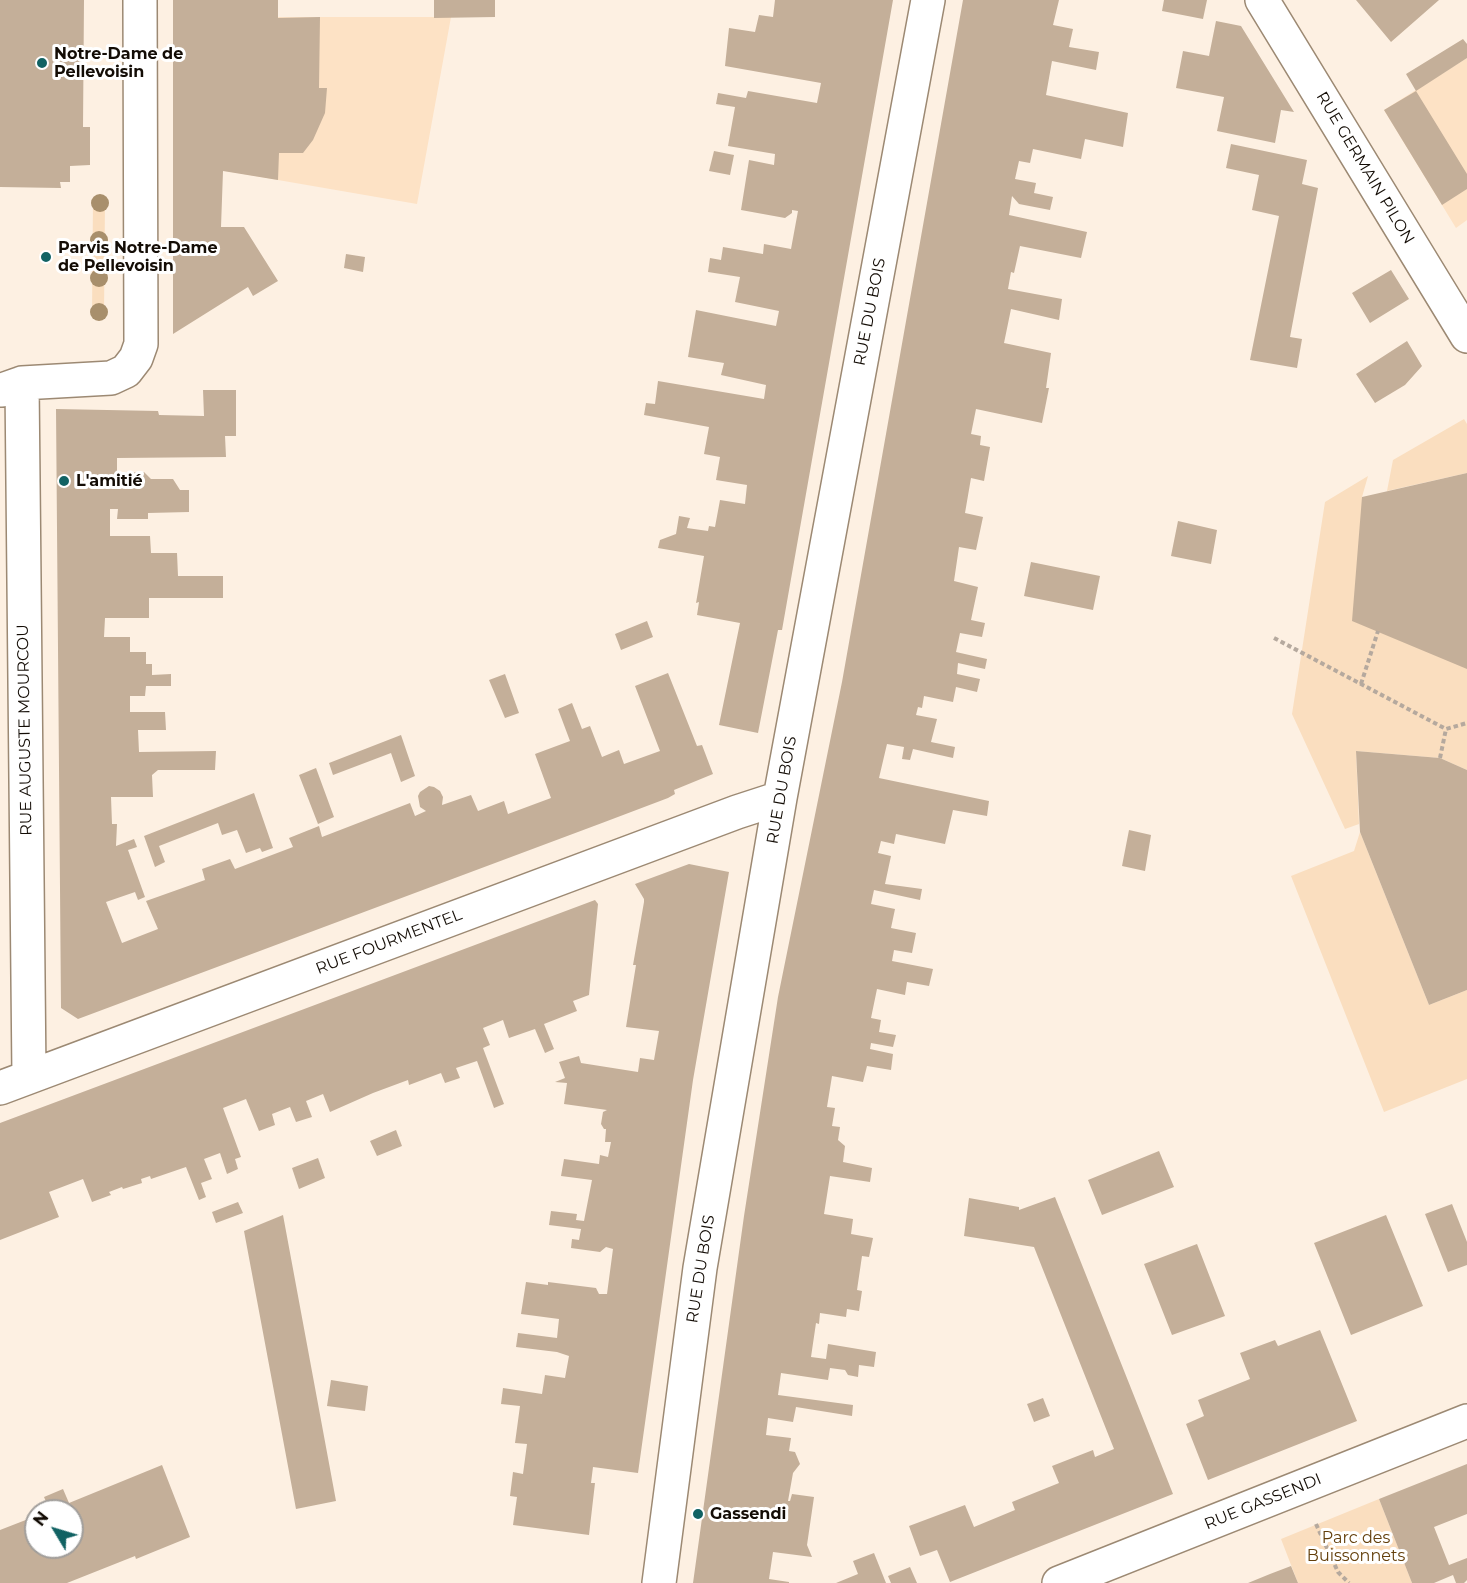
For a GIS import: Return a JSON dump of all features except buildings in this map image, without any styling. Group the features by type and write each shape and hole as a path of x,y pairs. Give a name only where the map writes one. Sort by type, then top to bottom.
{"street":[{"path":"11,387 111,378 126,371 136,358 141,344 140,0"},
{"name":"RUE DU BOIS","path":"659,1583 700,1268 780,798 928,0"},
{"name":"RUE GERMAIN PILON","path":"1262,0 1467,336"},
{"name":"RUE AUGUSTE MOURCOU","path":"11,387 14,1083"},
{"name":"RUE FOURMENTEL","path":"14,1083 736,812 780,798"},
{"name":"RUE GASSENDI","path":"1059,1583 1467,1421"}],"path":[{"path":"1361,684 1378,631"},
{"path":"1274,638 1446,729 1467,723"},
{"path":"1440,758 1446,729"},
{"path":"1304,1486 1317,1525 1338,1572 1349,1583"}],"shaded area":[{"path":"173,17 451,17 417,204 220,170 173,192"},
{"path":"1467,58 1467,220 1456,228 1384,110"}],"green space":[{"path":"93,199 105,200 104,316 92,316"},
{"path":"1464,419 1467,424 1467,473 1387,491 1393,460"},
{"path":"1368,476 1362,497 1467,668 1467,770 1440,758 1356,751 1359,824 1345,829 1292,714 1325,502"},
{"path":"1360,832 1429,1005 1467,990 1467,1079 1384,1112 1291,876 1354,851"},
{"name":"Parc des Buissonnets","path":"1379,1499 1412,1583 1298,1583 1281,1539"}],"place":[{"name":"Notre-Dame de Pellevoisin","path":"42,63"},
{"name":"Parvis Notre-Dame de Pellevoisin","path":"46,257"},
{"name":"L'amitié","path":"64,481"},
{"name":"Gassendi","path":"698,1514"}]}
